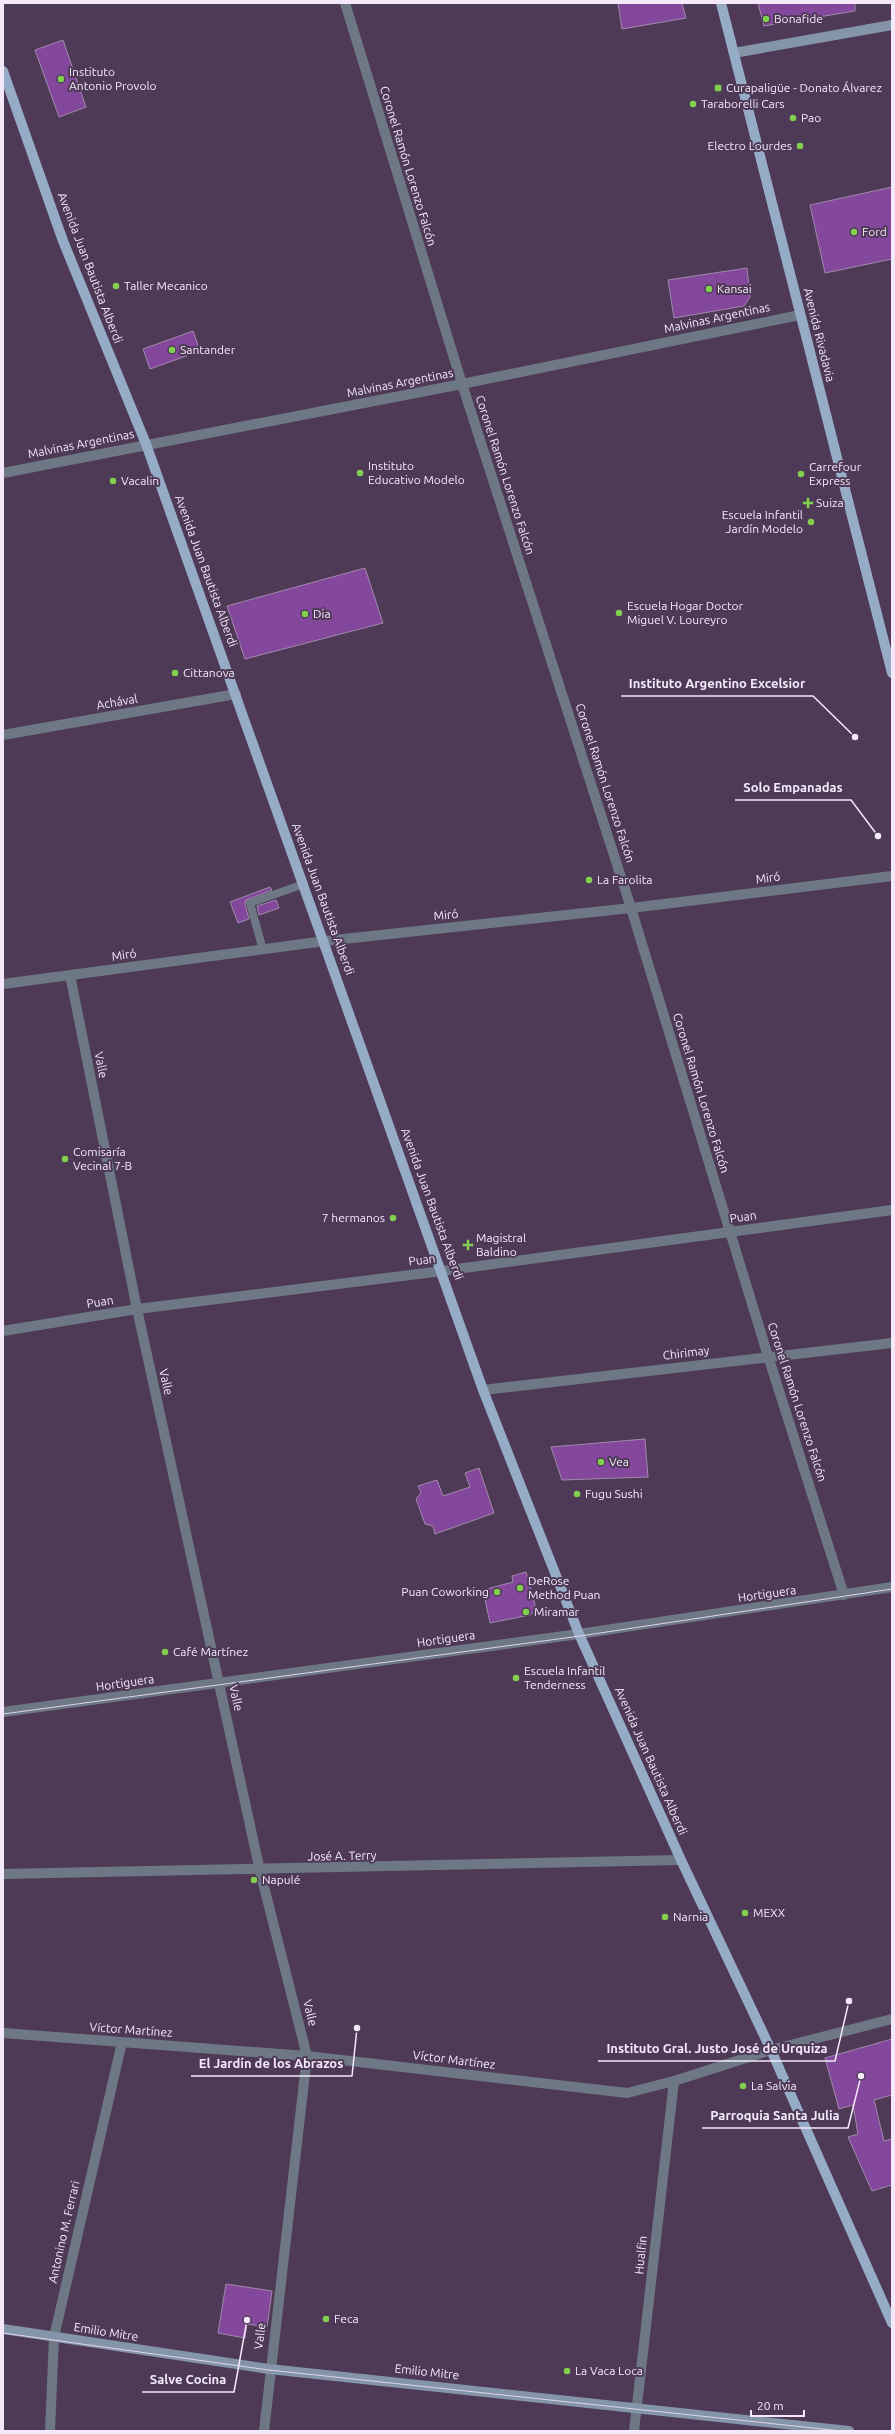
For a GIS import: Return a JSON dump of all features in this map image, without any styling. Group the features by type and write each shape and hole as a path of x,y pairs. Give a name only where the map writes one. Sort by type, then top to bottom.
{"main road":[{"name":"Avenida Rivadavia","path":"722,3 800,315 891,668"},
{"name":"Avenida Juan Bautista Alberdi","path":"3,71 63,241 146,444 325,941 483,1390 579,1634 681,1860 771,2050 892,2323"}],"street":[{"name":"Coronel Ramón Lorenzo Falcón","path":"345,3 462,384 631,908 768,1356 844,1595"},
{"path":"734,53 892,25"},
{"name":"Malvinas Argentinas","path":"3,473 146,444 462,384 800,315"},
{"name":"Achával","path":"3,735 236,694"},
{"name":"Miró","path":"3,984 325,941 631,908 892,876"},
{"name":"Valle","path":"70,975 137,1309 260,1871 307,2056 269,2369 264,2431"},
{"name":"Puan","path":"3,1331 137,1309 442,1271 892,1210"},
{"name":"Chirimay","path":"483,1390 768,1356 892,1343"},
{"name":"Hortiguera","path":"3,1712 579,1634 892,1587"},
{"name":"José A. Terry","path":"3,1874 260,1871 681,1860"},
{"name":"Víctor Martínez","path":"3,2033 307,2056 627,2093 674,2081 771,2050 892,2019"},
{"name":"Antonino M. Ferrari","path":"50,2431 54,2337 122,2042"},
{"name":"Hualfin","path":"634,2431 674,2081"},
{"name":"Emilio Mitre","path":"3,2329 269,2369 849,2431"}],"lane":[{"path":"263,950 250,903 304,884"}],"building":[{"path":"618,3 682,3 686,18 622,29"},
{"path":"758,3 855,3 855,11 764,26"},
{"name":"Instituto Antonio Provolo","path":"63,40 86,107 59,117 35,50"},
{"name":"Ford","path":"892,187 892,259 825,273 810,205"},
{"name":"Kansai","path":"747,268 750,297 744,306 674,318 668,280"},
{"name":"Santander","path":"193,331 200,351 150,369 143,349"},
{"name":"Dia","path":"365,568 383,623 245,659 227,606"},
{"path":"270,887 272,890 246,900 245,904 249,919 238,923 230,902"},
{"path":"276,900 279,908 259,915 257,906"},
{"name":"Vea","path":"645,1439 648,1477 562,1480 551,1447"},
{"path":"479,1468 494,1513 435,1534 433,1526 425,1524 416,1499 421,1493 418,1486 437,1480 443,1496 470,1487 465,1473"},
{"path":"526,1572 535,1604 534,1611 530,1615 490,1623 483,1590 513,1582 512,1576"},
{"path":"892,2039 892,2095 874,2100 884,2141 892,2139 892,2185 872,2191 848,2137 858,2134 853,2105 839,2109 825,2058"},
{"path":"226,2284 272,2291 267,2327 247,2324 245,2338 218,2333"}],"tram line":[{"path":"3,1714 580,1636 892,1589"},
{"path":"3,2333 269,2370 841,2431"}],"place":[{"name":"Bonafide","path":"766,19"},
{"name":"Instituto Antonio Provolo","path":"61,79"},
{"name":"Curapaligüe - Donato Álvarez","path":"718,88"},
{"name":"Taraborelli Cars","path":"693,104"},
{"name":"Pao","path":"793,118"},
{"name":"Electro Lourdes","path":"800,146"},
{"name":"Ford","path":"854,232"},
{"name":"Taller Mecanico","path":"116,286"},
{"name":"Kansai","path":"709,289"},
{"name":"Santander","path":"172,350"},
{"name":"Instituto Educativo Modelo","path":"360,473"},
{"name":"Carrefour Express","path":"801,474"},
{"name":"Vacalin","path":"113,481"},
{"name":"Suiza","path":"808,503"},
{"name":"Escuela Infantil Jardín Modelo","path":"811,522"},
{"name":"Escuela Hogar Doctor Miguel V. Loureyro","path":"619,613"},
{"name":"Dia","path":"305,614"},
{"name":"Cittanova","path":"175,673"},
{"name":"Instituto Argentino Excelsior","path":"855,737"},
{"name":"Solo Empanadas","path":"878,836"},
{"name":"La Farolita","path":"589,880"},
{"name":"Comisaría Vecinal 7-B","path":"65,1159"},
{"name":"7 hermanos","path":"393,1218"},
{"name":"Magistral Baldino","path":"468,1245"},
{"name":"Vea","path":"601,1462"},
{"name":"Fugu Sushi","path":"577,1494"},
{"name":"DeRose Method Puan","path":"520,1588"},
{"name":"Puan Coworking","path":"497,1592"},
{"name":"Miramar","path":"526,1612"},
{"name":"Café Martínez","path":"165,1652"},
{"name":"Escuela Infantil Tenderness","path":"516,1678"},
{"name":"Napulé","path":"254,1880"},
{"name":"MEXX","path":"745,1913"},
{"name":"Narnia","path":"665,1917"},
{"name":"Instituto Gral. Justo José de Urquiza","path":"849,2001"},
{"name":"El Jardín de los Abrazos","path":"357,2028"},
{"name":"Parroquia Santa Julia","path":"861,2076"},
{"name":"La Salvia","path":"743,2086"},
{"name":"Feca","path":"326,2319"},
{"name":"Salve Cocina","path":"247,2320"},
{"name":"La Vaca Loca","path":"567,2371"}]}
